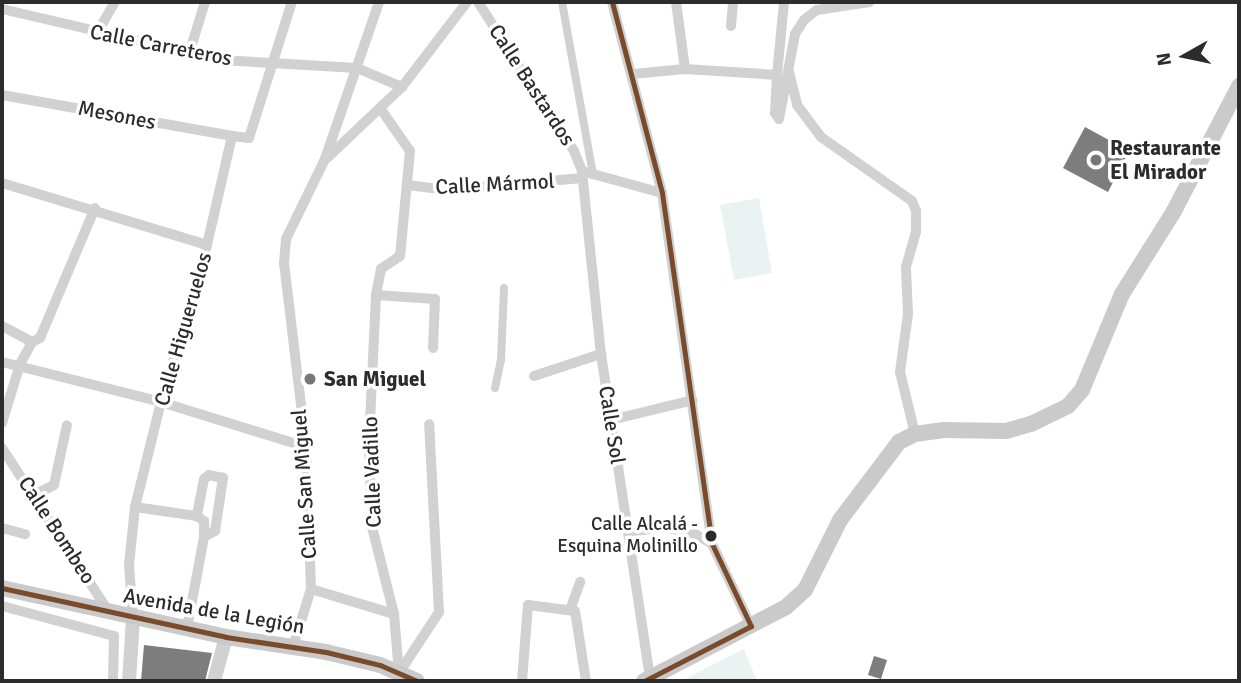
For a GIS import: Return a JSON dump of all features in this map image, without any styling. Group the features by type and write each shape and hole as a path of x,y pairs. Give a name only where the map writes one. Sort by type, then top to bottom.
{"main road":[{"path":"647,680 786,607 805,590 840,520 884,458 899,442 915,434 1006,431 1031,425 1068,406 1082,390 1122,294 1174,211 1239,86"},
{"name":"Avenida de la Legión","path":"2,588 133,619 293,647 399,673 417,681"}],"street":[{"path":"97,33 115,2"},
{"path":"189,54 205,2"},
{"path":"232,136 249,138 276,62 292,2"},
{"path":"325,159 379,2"},
{"path":"325,159 402,87 467,2"},
{"name":"Calle Bastardos","path":"478,2 574,151 586,175"},
{"path":"562,2 586,175"},
{"path":"612,2 633,74 632,87 662,193 712,544 751,626"},
{"path":"676,2 685,69"},
{"path":"731,26 733,2"},
{"path":"784,2 775,113 779,119 795,34 804,20 817,10 869,2"},
{"name":"Calle Carreteros","path":"2,5 97,33 189,54 356,68 402,87"},
{"path":"633,74 685,69 777,75"},
{"path":"789,72 797,105 821,137 912,201 916,211 916,232 905,268 908,314 900,372 915,434"},
{"name":"Mesones","path":"2,95 232,136"},
{"path":"380,108 410,151 407,185"},
{"name":"Calle Higueruelos","path":"133,619 129,565 135,507 161,402 207,246 232,136"},
{"name":"Calle San Miguel","path":"293,647 311,589 306,447 284,263 286,239 325,159"},
{"name":"Calle Mármol","path":"407,185 445,190 586,175 662,193"},
{"name":"Calle Sol","path":"586,175 601,354 629,532 647,680"},
{"path":"2,183 95,208 207,246"},
{"name":"Calle Vadillo","path":"399,673 394,614 372,527 371,381 376,295 381,269 400,256 407,185"},
{"path":"2,423 20,364 32,342 40,338 95,208"},
{"path":"495,388 504,288"},
{"path":"376,295 435,299 433,348"},
{"path":"2,326 32,342"},
{"path":"534,376 601,354"},
{"path":"2,362 20,364 161,402 306,447"},
{"path":"371,381 408,383"},
{"path":"611,420 693,400"},
{"path":"399,673 439,612 429,424"},
{"path":"36,494 54,485 68,425"},
{"name":"Calle Bombeo","path":"2,448 36,494 111,614"},
{"path":"197,516 204,479 209,475 223,478 215,531 205,537"},
{"path":"135,507 197,516 204,521 205,537 187,628"},
{"path":"629,532 664,527 695,534 712,544"},
{"path":"2,528 25,534"},
{"path":"570,610 580,582"},
{"path":"311,589 394,614"},
{"path":"522,681 528,605 575,611 586,681"},
{"name":"Avenida de la Legión","path":"2,606 114,636 113,681"},
{"path":"129,681 133,619"},
{"path":"214,681 226,637"}],"shaded area":[{"path":"759,198 772,273 734,280 720,205"},
{"path":"744,649 757,681 681,681"}],"building":[{"name":"Restaurante El Mirador","path":"1085,127 1129,151 1108,192 1063,168"},
{"path":"144,645 212,653 205,681 141,681"},
{"path":"874,656 887,660 881,679 868,675"}],"transit line":[{"path":"612,2 662,193 712,544 751,626 644,681"},
{"path":"2,588 226,637 326,652 380,665 417,681"}],"place":[{"name":"Restaurante El Mirador","path":"1096,160"},
{"name":"San Miguel","path":"310,379"},
{"name":"Calle Alcalá - Esquina Molinillo","path":"711,536"}]}
